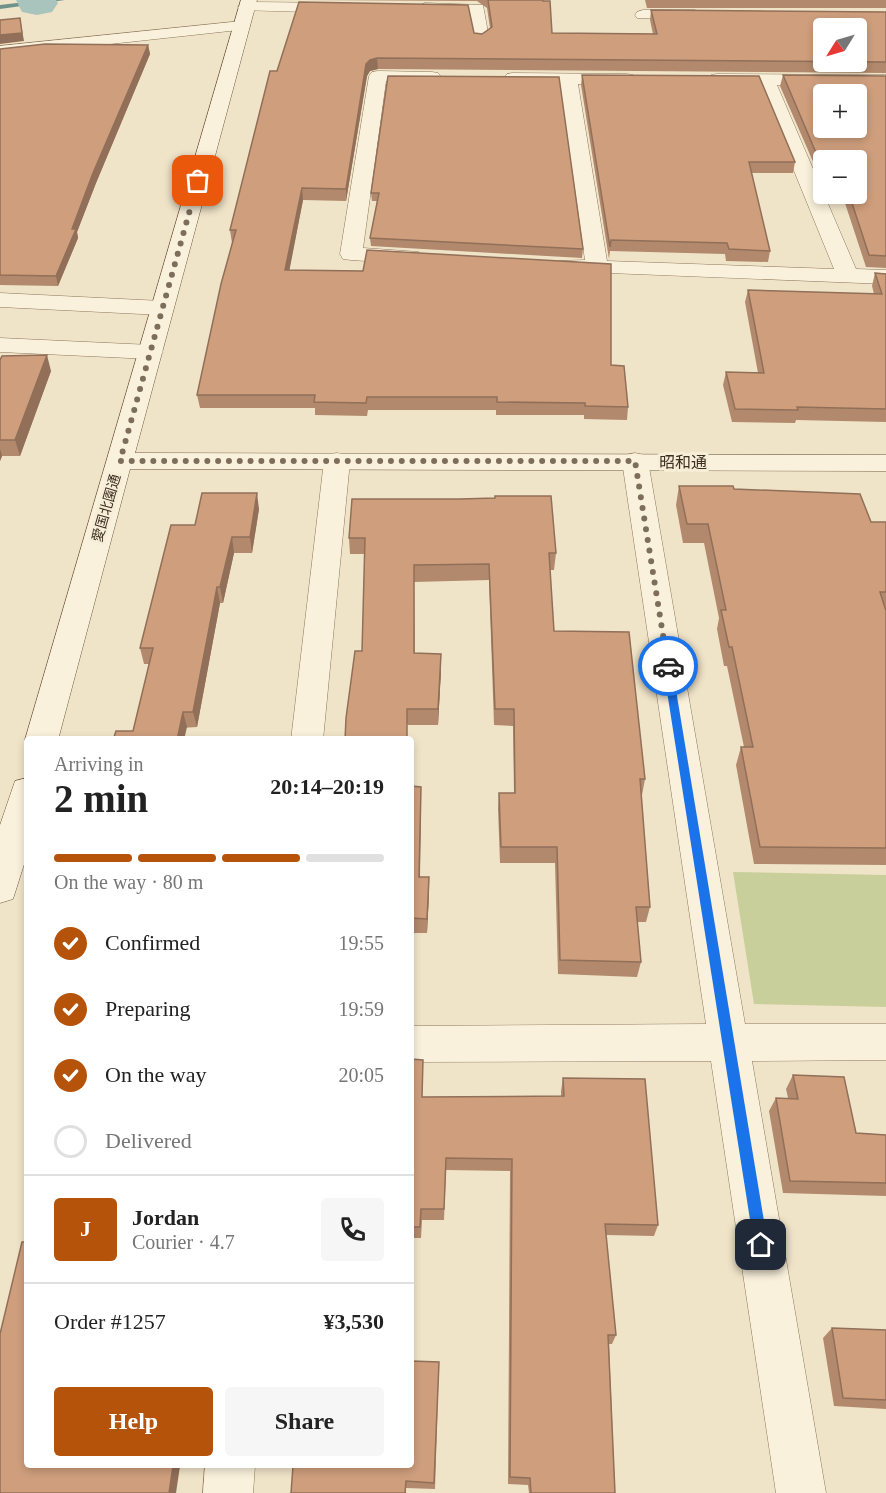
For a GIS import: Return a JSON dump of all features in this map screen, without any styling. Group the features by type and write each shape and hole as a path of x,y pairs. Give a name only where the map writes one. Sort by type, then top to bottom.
{"street":[{"path":"7,56 246,11 362,8"},
{"path":"408,8 477,8 481,38"},
{"name":"愛国北園通","path":"42,736 246,11"},
{"path":"643,15 712,15"},
{"path":"433,259 351,254 378,76 449,77"},
{"path":"497,78 650,79"},
{"path":"568,78 597,267"},
{"path":"696,79 886,80"},
{"path":"766,79 848,277"},
{"path":"550,265 886,277"},
{"path":"0,300 162,308"},
{"path":"0,345 151,352"},
{"name":"昭和通","path":"120,461 886,463"},
{"path":"308,736 337,461"},
{"path":"635,461 801,1493"},
{"path":"0,888 24,802"},
{"path":"414,1044 886,1042"},
{"path":"228,1493 231,1468"}],"green space":[{"path":"733,872 886,875 886,1007 754,1004"}],"building":[{"path":"488,0 550,1 552,33 657,34 651,10 886,12 886,62 867,62 867,18 813,18 813,62 377,58 370,60 366,64 346,189 302,188 285,270 363,271 367,250 611,264 611,365 624,366 628,407 585,406 585,403 497,402 497,397 367,397 366,403 314,402 315,395 197,395 221,284 236,230 230,230 270,71 277,71 299,2 468,5 474,33 482,34 492,27"},
{"path":"20,18 22,33 0,35 0,20"},
{"path":"45,44 148,45 93,173 72,229 76,229 56,276 0,275 0,49"},
{"path":"582,75 759,76 795,162 749,162 770,251 729,249 727,243 611,240 610,247"},
{"path":"783,75 886,76 886,256 869,255 852,204 867,204 867,150 815,150"},
{"path":"388,76 559,77 583,249 370,238 379,193 371,193"},
{"path":"875,273 886,274 886,409 797,407 798,410 735,409 726,372 764,373 748,290 882,294"},
{"path":"47,355 15,440 0,440 0,360 2,356"},
{"path":"679,486 733,486 734,489 860,494 871,522 886,522 886,592 880,592 886,611 886,848 760,847 741,747 753,747 732,647 729,647 721,610 726,610 708,524 687,524"},
{"path":"202,493 257,493 250,537 232,537 220,587 217,587 193,712 183,712 178,736 114,736 116,731 133,731 153,648 140,648 171,525 195,525"},
{"path":"495,496 551,496 556,553 549,553 554,631 629,632 645,779 640,779 650,907 636,907 641,962 560,960 557,847 501,847 499,793 515,793 514,709 495,709 489,564 414,565 414,653 441,654 438,709 407,709 407,736 345,736 355,651 362,651 365,538 349,538 352,499 495,498"},
{"path":"414,786 421,787 419,877 429,877 427,919 414,918"},
{"path":"414,1059 423,1060 422,1097 564,1096 563,1078 645,1079 658,1225 605,1224 616,1335 608,1335 615,1493 531,1493 530,1478 510,1477 512,1159 446,1158 444,1209 421,1209 420,1227 414,1227"},
{"path":"793,1075 844,1077 856,1133 886,1135 886,1183 790,1181 776,1098 798,1099"},
{"path":"22,1242 24,1242 24,1468 173,1468 169,1493 0,1493 0,1334"},
{"path":"832,1328 886,1330 886,1400 843,1398"},
{"path":"414,1361 439,1362 434,1483 406,1481 405,1493 291,1493 293,1468 414,1468"}],"waterway":[{"path":"0,7 61,0"}],"way so far":[{"path":"198,181 120,461 635,461 668,666"}],"route":[{"path":"668,666 761,1245"}]}
